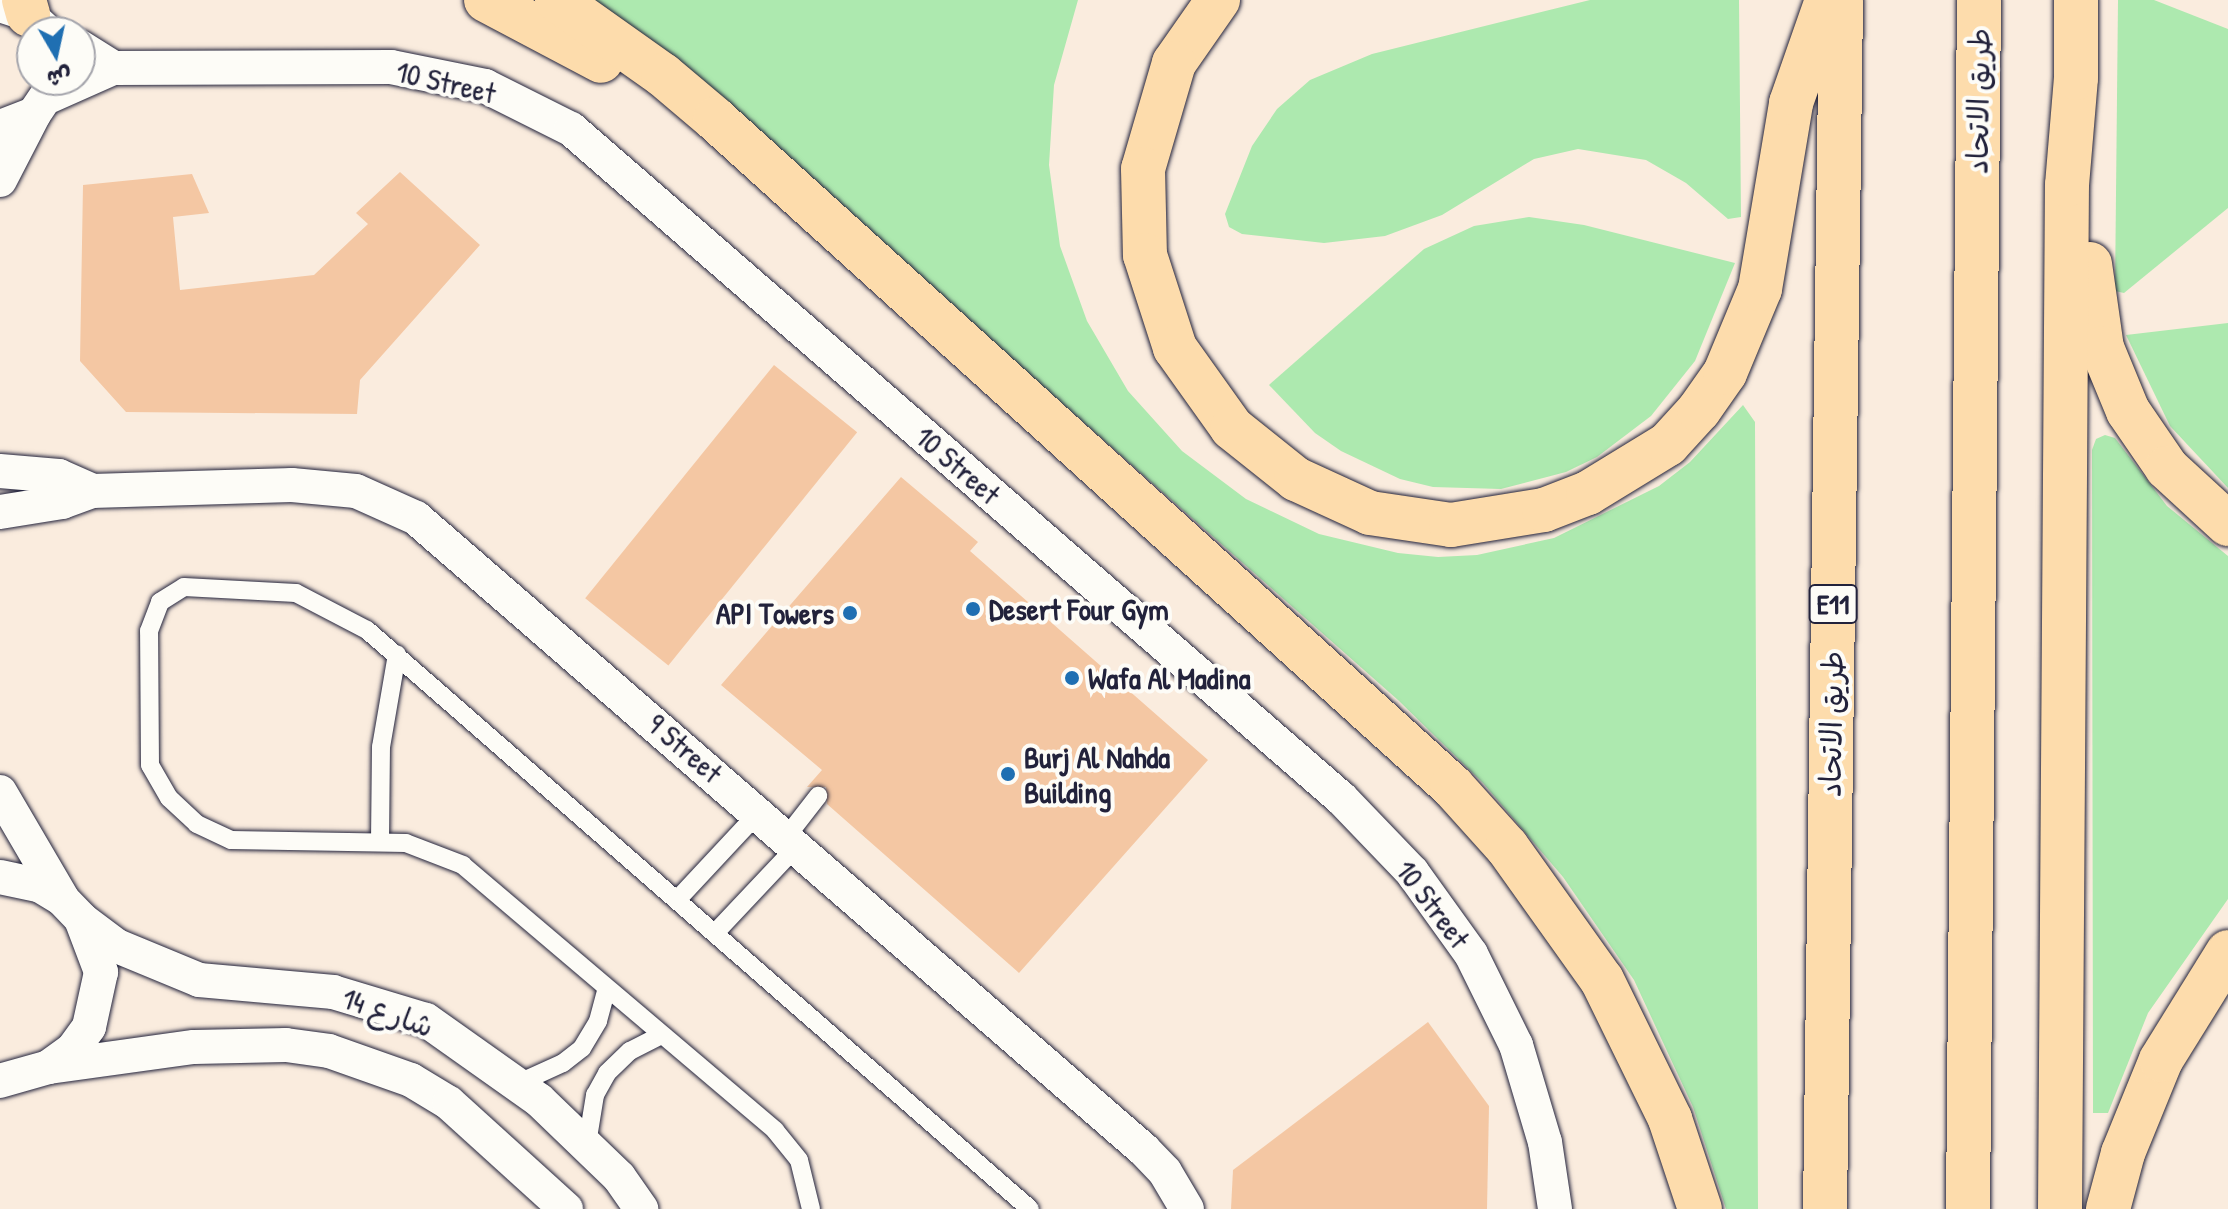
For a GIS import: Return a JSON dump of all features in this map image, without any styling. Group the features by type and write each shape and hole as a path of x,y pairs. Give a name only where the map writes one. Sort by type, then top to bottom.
{"highway":[{"path":"486,0 604,62 763,167"},
{"path":"557,0 663,75 1393,729 1507,847 1602,980 1641,1052 1700,1209"},
{"path":"1218,0 1174,63 1143,169 1145,255 1175,348 1232,428 1296,479 1370,513 1451,525 1544,510 1588,493 1668,444 1699,410 1725,373 1760,289 1791,103 1827,0"},
{"name":"طريق الاتحاد","path":"1825,1209 1841,0"},
{"name":"طريق الاتحاد","path":"1968,1209 1979,0"},
{"path":"2060,1209 2067,185 2076,78 2076,0"},
{"path":"2076,78 2084,134 2090,281 2102,348 2113,380 2146,439 2191,494 2228,524"},
{"path":"2108,1209 2123,1153 2161,1060 2228,952"}],"street":[{"path":"96,57 113,68"},
{"name":"10 Street","path":"113,68 391,67 485,86 571,129 1341,798 1404,862 1444,912 1496,999 1532,1093 1555,1209"},
{"path":"0,127 47,97 113,68"},
{"path":"0,180 47,97"},
{"path":"0,471 59,476 92,491"},
{"name":"9 Street","path":"92,491 324,485 387,502 441,538 759,812 796,833 1144,1150 1165,1172 1187,1209"},
{"path":"0,512 62,502 92,491"},
{"path":"0,792 72,909 101,972 98,1000 89,1027 49,1067"},
{"name":"شارع 14","path":"0,877 39,885 156,967 199,980 309,988 381,1003 426,1020 519,1083 587,1144 641,1209"},
{"name":"شارع 14","path":"0,1081 49,1067 194,1047 286,1045 329,1051 398,1074 449,1103 566,1209"}],"lane":[{"path":"811,1209 807,1177 789,1144 606,991 463,865 436,852 380,841 270,844 231,840 197,824 169,798 150,765 149,631 152,616 169,593 184,587 256,588 296,593 333,610 397,654 1030,1209"},
{"path":"380,841 381,747 397,654"},
{"path":"715,933 822,800"},
{"path":"677,900 759,812"},
{"path":"519,1083 563,1063 582,1048 598,1021 606,991"},
{"path":"587,1144 595,1095 607,1073 630,1051 659,1036"}],"green space":[{"path":"592,0 1078,0 1054,85 1049,165 1060,246 1087,321 1128,391 1182,451 1246,499 1319,534 1398,553 1438,557 1477,555 1554,538 1659,486 1690,462 1743,405 1755,422 1758,1209 1726,1209 1693,1107 1634,980 1563,877 1483,783 1398,700 714,96"},
{"path":"1590,0 1739,0 1741,217 1728,219 1686,183 1646,160 1578,149 1534,159 1442,215 1385,236 1324,243 1242,234 1229,227 1225,214 1252,146 1277,109 1310,80 1372,54"},
{"path":"2118,0 2154,0 2228,29 2228,208 2124,293 2115,291"},
{"path":"1529,217 1584,225 1735,263 1695,361 1651,416 1597,457 1566,472 1501,489 1433,487 1400,479 1341,451 1315,433 1269,385 1424,249 1474,226"},
{"path":"2228,323 2228,488 2170,426 2126,335"},
{"path":"2105,435 2115,438 2167,506 2228,556 2228,899 2148,1013 2108,1113 2093,1113 2092,450 2096,439"}],"building":[{"path":"400,172 480,245 360,380 357,414 126,412 80,361 83,185 192,174 209,213 173,217 180,290 314,275 368,224 356,213"},
{"path":"774,365 857,432 668,665 585,598"},
{"name":"Burj Al Nahda Building","path":"901,477 978,542 970,551 1208,760 1019,973 827,804 826,787 807,787 822,770 721,685"},
{"path":"1428,1022 1489,1106 1487,1209 1231,1209 1233,1170"}],"place":[{"name":"Desert Four Gym","path":"973,609"},
{"name":"API Towers","path":"850,613"},
{"name":"Wafa Al Madina","path":"1072,678"},
{"name":"Burj Al Nahda Building","path":"1008,774"}]}
